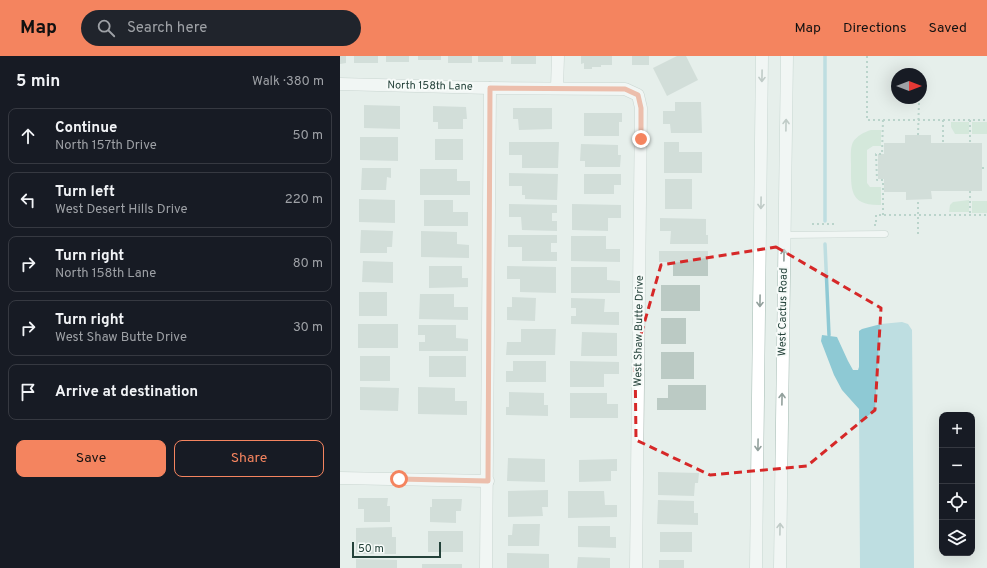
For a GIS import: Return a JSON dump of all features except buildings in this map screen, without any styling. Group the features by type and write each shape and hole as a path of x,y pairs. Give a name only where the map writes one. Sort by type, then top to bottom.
{"street":[{"path":"557,88 558,56"},
{"name":"West Cactus Road","path":"756,568 762,56"},
{"name":"West Cactus Road","path":"780,568 787,56"},
{"name":"North 158th Lane","path":"340,84 490,88 625,89 638,95"},
{"path":"486,568 488,481 490,88"},
{"name":"West Shaw Butte Drive","path":"636,568 641,108 638,95"},
{"path":"340,478 488,481"}],"lane":[{"path":"784,235 885,234"}],"path":[{"path":"867,56 867,120 987,120"},
{"path":"918,135 919,104"},
{"path":"883,120 882,154 876,154 877,180 883,180 883,215"},
{"path":"943,120 943,143"},
{"path":"970,120 970,143"},
{"path":"982,168 987,168"},
{"path":"970,191 970,214"},
{"path":"918,199 918,234"},
{"path":"869,225 876,225 876,215 987,215"},
{"path":"812,224 840,224"}],"highlighted area":[{"path":"776,247 881,308 875,410 807,466 710,475 636,440 635,355 661,265"}],"green space":[{"path":"951,122 969,122 969,134 955,134 951,127"},
{"path":"972,122 987,122 987,134 972,134"},
{"path":"871,130 881,130 881,146 873,146 867,150 867,183 870,187 881,187 881,205 863,203 857,199 852,188 851,181 852,144 863,133"},
{"path":"969,200 969,212 949,212 950,205 953,202"},
{"path":"972,201 987,201 987,213 972,213"}],"water":[{"path":"902,322 908,324 912,330 914,568 860,568 859,409 842,390 834,375 821,341 822,335 837,337 853,370 858,370 859,331 881,324"}],"waterway":[{"path":"825,56 825,221"},
{"path":"825,244 829,335"}],"route":[{"path":"399,479 488,481 490,88 625,89 638,95 641,108 641,139"}]}
